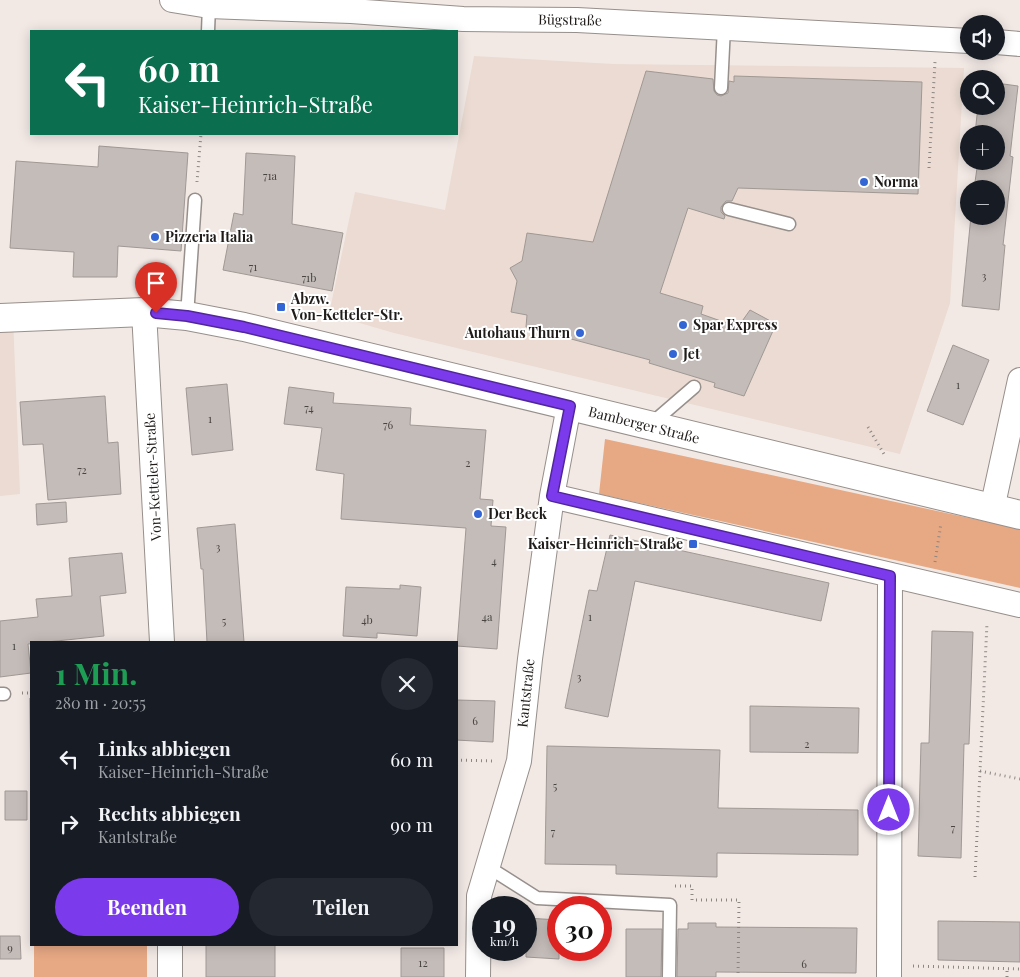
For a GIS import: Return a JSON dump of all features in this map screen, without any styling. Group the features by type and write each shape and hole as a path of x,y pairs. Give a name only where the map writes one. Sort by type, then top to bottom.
{"main road":[{"name":"Bamberger Straße","path":"0,318 144,312 187,316 244,327 1020,515"}],"street":[{"name":"Bügstraße","path":"172,0 209,6 351,11 463,19 577,10 724,28 960,40"},
{"path":"1005,43 1020,44"},
{"name":"Von-Ketteler-Straße","path":"144,312 162,641"},
{"path":"992,509 1020,380"},
{"name":"Kantstraße","path":"478,977 479,896 519,761 530,659 552,496 570,406"},
{"path":"552,496 1020,605"},
{"path":"889,971 890,576"},
{"path":"170,946 170,977"}],"lane":[{"path":"208,30 209,6"},
{"path":"721,88 724,28"},
{"path":"187,316 195,200"},
{"path":"729,209 789,224"},
{"path":"649,426 694,387"},
{"path":"488,867 537,898 670,905 669,977"}],"path":[{"path":"929,168 936,39"},
{"path":"195,200 201,135"},
{"path":"932,584 944,498"},
{"path":"975,877 988,597"},
{"path":"458,760 519,761"},
{"path":"980,771 1020,779"},
{"path":"1007,969 1007,977"},
{"path":"889,971 1020,969"}],"shaded area":[{"path":"474,56 613,64 964,68 964,70 960,70 961,115 950,303 900,454 394,333 329,314 355,192 445,210"},
{"path":"13,317 20,494 0,496 0,318"},
{"path":"605,439 1020,529 1020,588 599,494"},
{"path":"29,698 30,698 30,754"},
{"path":"34,946 147,946 147,977 34,977"}],"building":[{"path":"646,71 713,79 714,91 717,95 721,96 728,93 729,81 734,82 734,76 922,82 918,194 738,188 732,201 726,201 721,207 721,212 725,216 724,219 688,208 660,293 703,306 701,314 738,327 750,310 776,324 744,396 714,387 715,383 649,363 650,360 526,327 527,315 511,312 517,281 510,268 522,261 527,233 593,242"},
{"path":"1005,84 1018,86 1010,156 1013,157 1003,245 1005,245 999,310 962,306 970,225 1005,225 1005,180 975,180 977,170 1005,170 1005,125 976,125 977,115 1005,115"},
{"path":"99,146 188,153 181,251 118,246 117,277 73,277 74,252 10,248 16,161 98,167"},
{"path":"246,153 295,156 292,224 343,233 332,291 223,270 234,213 243,215"},
{"path":"953,345 989,360 963,425 927,411"},
{"path":"227,384 233,450 192,455 186,388"},
{"path":"289,387 334,393 333,403 411,408 410,425 486,430 480,499 493,500 491,526 506,527 497,649 458,646 466,528 341,519 344,474 316,470 322,428 284,424"},
{"path":"105,396 108,443 118,442 121,494 48,500 43,444 23,445 20,402"},
{"path":"66,502 67,522 37,525 36,504"},
{"path":"235,524 244,641 207,641 203,569 201,569 197,528"},
{"path":"610,535 829,583 821,621 635,581 608,717 565,708 589,590 597,591"},
{"path":"122,553 126,593 100,596 104,636 56,641 30,641 30,644 28,644 30,673 0,677 0,621 38,617 36,599 72,596 69,558"},
{"path":"400,585 421,587 417,636 377,633 377,638 343,636 346,587 400,589"},
{"path":"932,631 973,632 969,744 964,744 961,858 918,856 921,743 929,743"},
{"path":"458,700 495,701 493,742 458,740"},
{"path":"750,706 859,708 858,753 750,752"},
{"path":"547,746 720,750 718,808 858,810 858,855 717,853 717,877 616,874 616,865 545,864"},
{"path":"5,791 27,791 27,820 5,820"},
{"path":"537,919 547,919 547,958 537,958"},
{"path":"938,921 1020,922 1020,962 938,960"},
{"path":"688,923 716,923 716,927 857,928 856,973 716,972 716,977 677,977 678,929 688,929"},
{"path":"626,929 662,929 661,977 626,977"},
{"path":"0,936 20,936 21,959 0,959"},
{"path":"206,946 275,946 275,977 206,977"},
{"path":"401,948 444,948 444,977 401,977"}],"place":[{"name":"Norma","path":"864,182"},
{"name":"Pizzeria Italia","path":"155,237"},
{"name":"Abzw. Von-Ketteler-Str.","path":"281,307"},
{"name":"Spar Express","path":"683,325"},
{"name":"Autohaus Thurn","path":"580,333"},
{"name":"Jet","path":"673,354"},
{"name":"Der Beck","path":"478,514"},
{"name":"Kaiser-Heinrich-Straße","path":"693,544"}],"route":[{"path":"156,313 187,316 244,327 570,406 552,496 890,576 889,810"}]}
